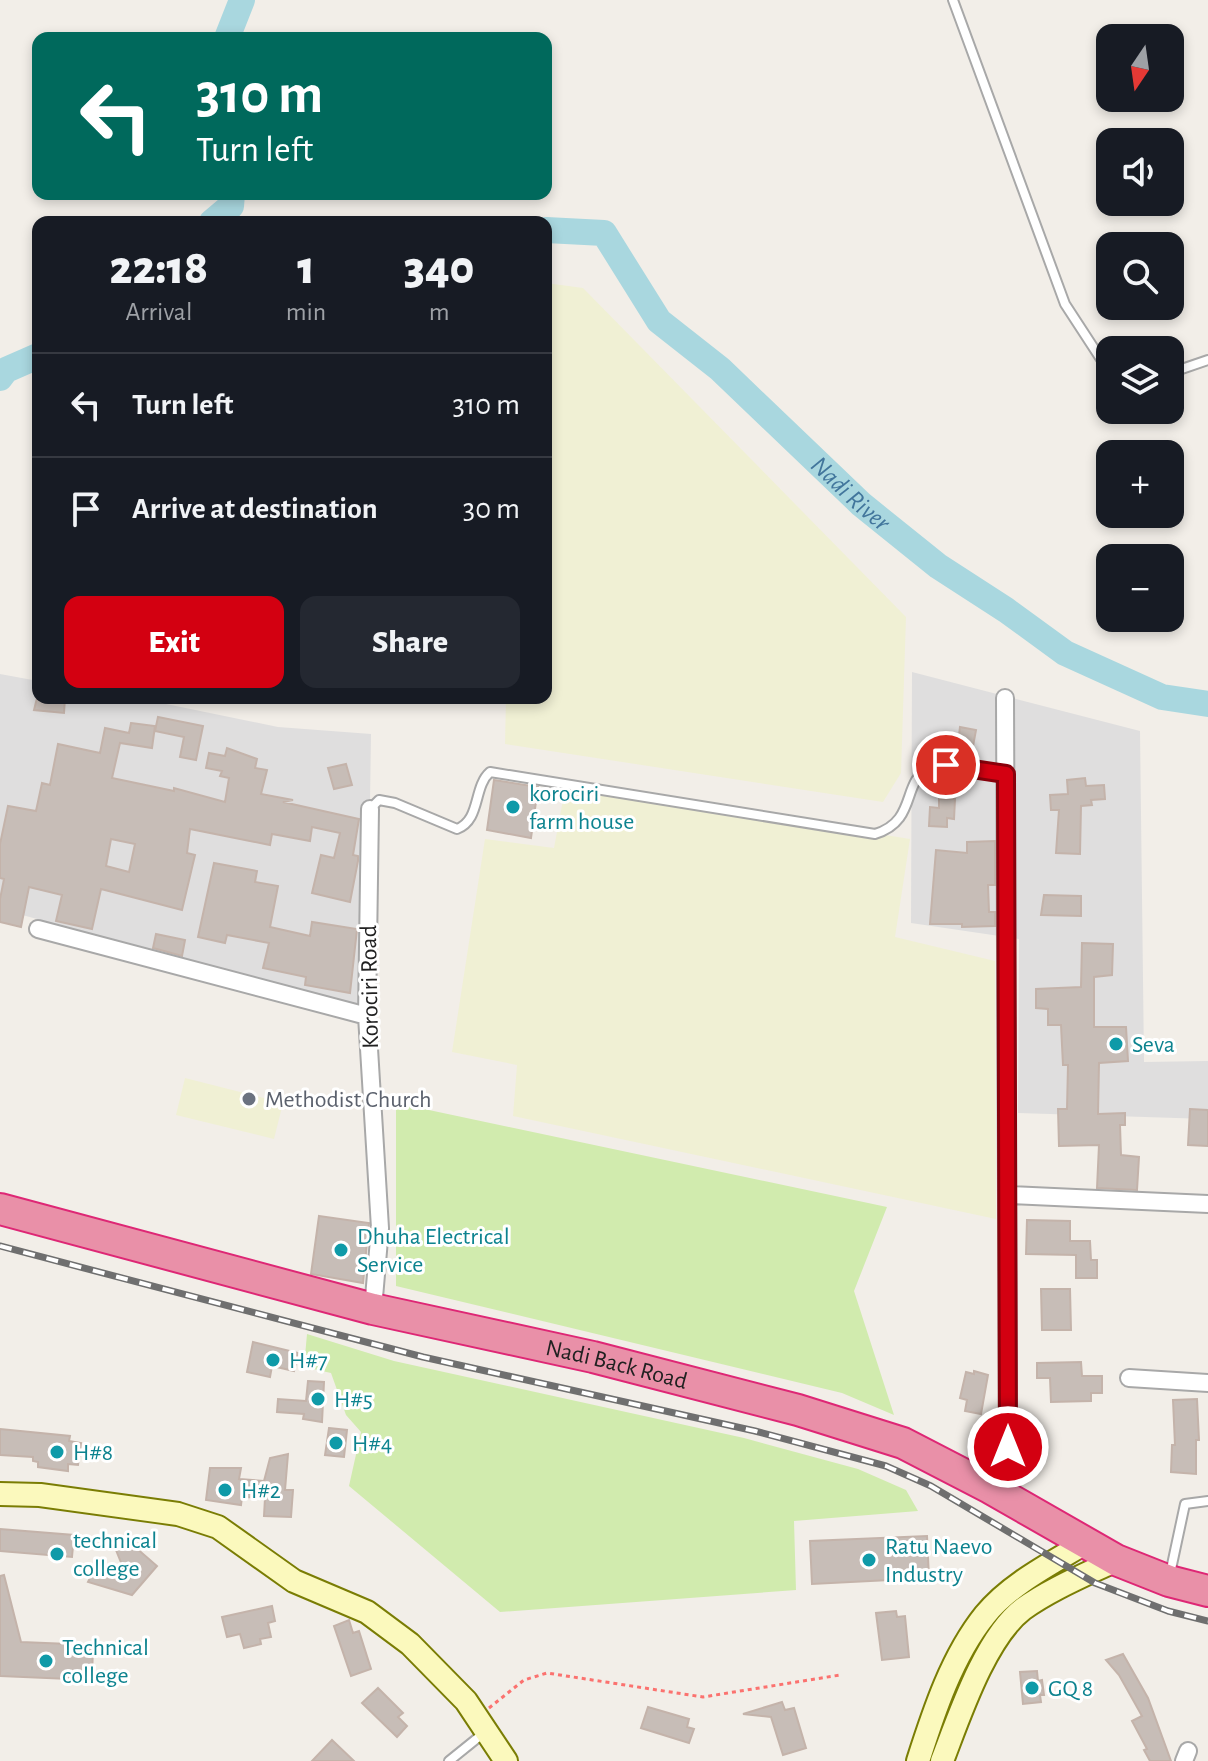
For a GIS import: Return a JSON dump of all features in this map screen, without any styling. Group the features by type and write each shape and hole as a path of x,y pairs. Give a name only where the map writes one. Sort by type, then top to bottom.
{"highway":[{"name":"Nadi Back Road","path":"0,1209 373,1309 593,1357 798,1410 903,1443 990,1488 1116,1560 1169,1581 1208,1591"}],"main road":[{"path":"0,1494 40,1495 178,1514 218,1527 294,1581 367,1612 410,1644 466,1701 506,1761"},
{"path":"918,1761 939,1700 958,1659 986,1613 1041,1569 1085,1543"},
{"path":"942,1761 978,1671 1021,1611 1116,1560"}],"street":[{"path":"990,1488 1008,1447 1005,698"},
{"name":"Korociri Road","path":"370,809 367,1016 380,1228 373,1309"},
{"path":"38,929 367,1016"},
{"path":"1008,1195 1208,1204"},
{"path":"1129,1378 1208,1383"}],"lane":[{"path":"953,0 1065,304 1096,352"},
{"path":"1184,368 1208,360"},
{"path":"370,809 379,800 395,803 457,829 471,818 482,782 490,772 875,834 894,825 903,816 914,786 922,773 931,768 946,765 1006,774"},
{"path":"1169,1581 1185,1504 1208,1501"},
{"path":"449,1761 482,1724"}],"path":[{"path":"482,1724 524,1680 547,1673 703,1697 840,1675"}],"shaded area":[{"path":"912,672 1140,731 1144,1062 1208,1061 1208,1119 1018,1113 1019,939 911,923"},
{"path":"0,674 32,680 32,704 166,704 278,727 371,734 367,1008 0,909"}],"green space":[{"path":"552,284 583,288 906,617 901,773 883,802 505,744 506,704 552,704"},
{"path":"566,784 910,839 895,937 995,961 996,1219 513,1116 517,1065 452,1052 485,839 554,848"},
{"path":"185,1078 283,1103 274,1139 176,1115"},
{"path":"396,1103 887,1207 854,1291 894,1415 842,1393 396,1286"},
{"path":"307,1334 394,1361 744,1438 858,1469 906,1490 918,1511 794,1521 796,1590 500,1612 349,1486 361,1432 346,1415 331,1373 304,1367"}],"building":[{"path":"36,704 65,704 64,713 34,710"},
{"path":"158,717 203,726 196,760 180,757 184,737 155,731"},
{"path":"131,723 155,726 152,748 120,743 112,778 174,791 174,788 225,802 229,778 220,776 222,771 206,768 209,753 225,756 227,748 257,759 255,768 267,770 261,794 359,819 353,855 358,856 358,861 350,902 312,893 321,855 334,858 340,833 312,827 310,841 272,834 270,845 190,829 187,853 195,855 182,910 101,889 92,929 56,921 62,895 29,887 21,927 0,922 4,879 0,878 0,844 8,806 36,811 42,783 50,785 58,744 100,753 105,728 129,733","holes":["111,839 135,844 129,872 106,866"]},
{"path":"960,727 976,730 971,757 946,752 950,733 959,735"},
{"path":"346,764 352,785 334,789 328,768"},
{"path":"1085,778 1086,786 1104,785 1105,799 1091,800 1092,805 1081,806 1080,854 1056,853 1059,810 1051,810 1050,795 1068,794 1067,780"},
{"name":"korociri farm house","path":"494,780 538,787 531,838 487,830"},
{"path":"939,799 955,799 954,819 947,818 947,827 929,826 930,807 939,808"},
{"path":"995,841 995,885 988,885 989,912 995,912 995,926 930,924 936,850 967,853 967,842"},
{"path":"214,863 257,871 255,882 278,886 270,927 310,936 312,922 357,929 350,993 305,985 306,977 263,968 269,943 227,935 225,943 198,937"},
{"path":"1044,895 1081,896 1081,916 1041,915"},
{"path":"156,934 185,940 182,956 153,948"},
{"path":"1082,943 1113,944 1112,975 1094,977 1094,1027 1126,1027 1128,1061 1099,1063 1098,1114 1125,1113 1125,1125 1120,1125 1121,1155 1139,1157 1137,1190 1097,1188 1099,1145 1059,1146 1058,1109 1067,1109 1068,1065 1063,1065 1061,1025 1048,1025 1048,1009 1036,1008 1036,989 1081,987"},
{"path":"1190,1109 1208,1110 1208,1146 1188,1145"},
{"name":"Dhuha Electrical Service","path":"319,1216 369,1223 363,1283 311,1274"},
{"path":"1027,1220 1070,1221 1070,1241 1090,1241 1091,1260 1097,1260 1097,1278 1076,1278 1076,1255 1026,1254"},
{"path":"1041,1289 1070,1289 1071,1330 1042,1330"},
{"name":"H#7","path":"253,1342 298,1353 294,1371 272,1366 270,1377 247,1372"},
{"path":"1081,1362 1082,1376 1102,1376 1102,1393 1091,1393 1091,1401 1051,1402 1050,1378 1037,1378 1037,1363"},
{"path":"974,1371 988,1375 981,1414 965,1411 967,1400 960,1398 966,1372 974,1374"},
{"name":"H#5","path":"308,1381 324,1382 322,1422 303,1419 304,1414 277,1412 278,1399 306,1401"},
{"path":"1197,1399 1199,1440 1196,1440 1196,1474 1171,1472 1172,1445 1175,1445 1173,1400"},
{"name":"H#4","path":"329,1428 347,1430 344,1457 325,1455"},
{"path":"0,1429 70,1436 69,1441 81,1443 78,1465 68,1464 68,1471 38,1467 33,1457 0,1455"},
{"path":"288,1454 285,1490 293,1490 291,1517 264,1516 265,1498 242,1497 241,1505 206,1500 210,1468 241,1468 239,1479 264,1481 270,1458"},
{"name":"technical college","path":"0,1529 74,1535 72,1557 0,1551"},
{"name":"Ratu Naevo Industry","path":"927,1536 929,1578 812,1584 810,1541"},
{"path":"127,1540 157,1566 132,1595 88,1582 97,1565 122,1565 116,1550"},
{"name":"Technical college","path":"4,1575 21,1642 93,1645 92,1680 0,1676 0,1576"},
{"path":"272,1606 275,1621 268,1623 271,1637 260,1639 261,1644 244,1648 240,1634 227,1637 222,1617"},
{"path":"896,1611 897,1617 905,1616 909,1657 882,1660 876,1613"},
{"path":"349,1620 353,1633 359,1631 371,1669 351,1676 334,1626"},
{"path":"1123,1654 1148,1698 1171,1761 1150,1761 1144,1750 1147,1749 1132,1721 1142,1716 1119,1675 1106,1660"},
{"name":"GQ 8","path":"1037,1671 1044,1695 1040,1695 1041,1702 1023,1704 1020,1672"},
{"path":"378,1688 403,1713 398,1717 407,1726 397,1737 362,1703"},
{"path":"782,1702 785,1710 794,1708 806,1748 783,1755 771,1717 743,1714"},
{"path":"648,1707 689,1719 687,1727 694,1729 689,1743 641,1728"},
{"path":"332,1740 354,1761 312,1761"}],"waterway":[{"path":"229,32 242,0"},
{"path":"219,216 231,206 232,200"},
{"name":"Nadi River","path":"552,230 604,233 659,321 720,369 861,504 938,566 1065,653 1162,697 1208,704"},
{"name":"Nadi River","path":"0,378 6,370 32,359"}],"railway":[{"path":"0,1246 423,1357 755,1431 886,1466 931,1486 1095,1583 1168,1611 1208,1621"}],"place":[{"name":"korociri farm house","path":"513,807"},
{"name":"Seva","path":"1116,1044"},
{"name":"Methodist Church","path":"249,1099"},
{"name":"Dhuha Electrical Service","path":"341,1250"},
{"name":"H#7","path":"273,1360"},
{"name":"H#5","path":"318,1399"},
{"name":"H#4","path":"336,1443"},
{"name":"H#8","path":"57,1452"},
{"name":"H#2","path":"225,1490"},
{"name":"technical college","path":"57,1554"},
{"name":"Ratu Naevo Industry","path":"869,1560"},
{"name":"Technical college","path":"46,1661"},
{"name":"GQ 8","path":"1032,1688"}],"route":[{"path":"946,765 1006,774 1008,1447"}]}
